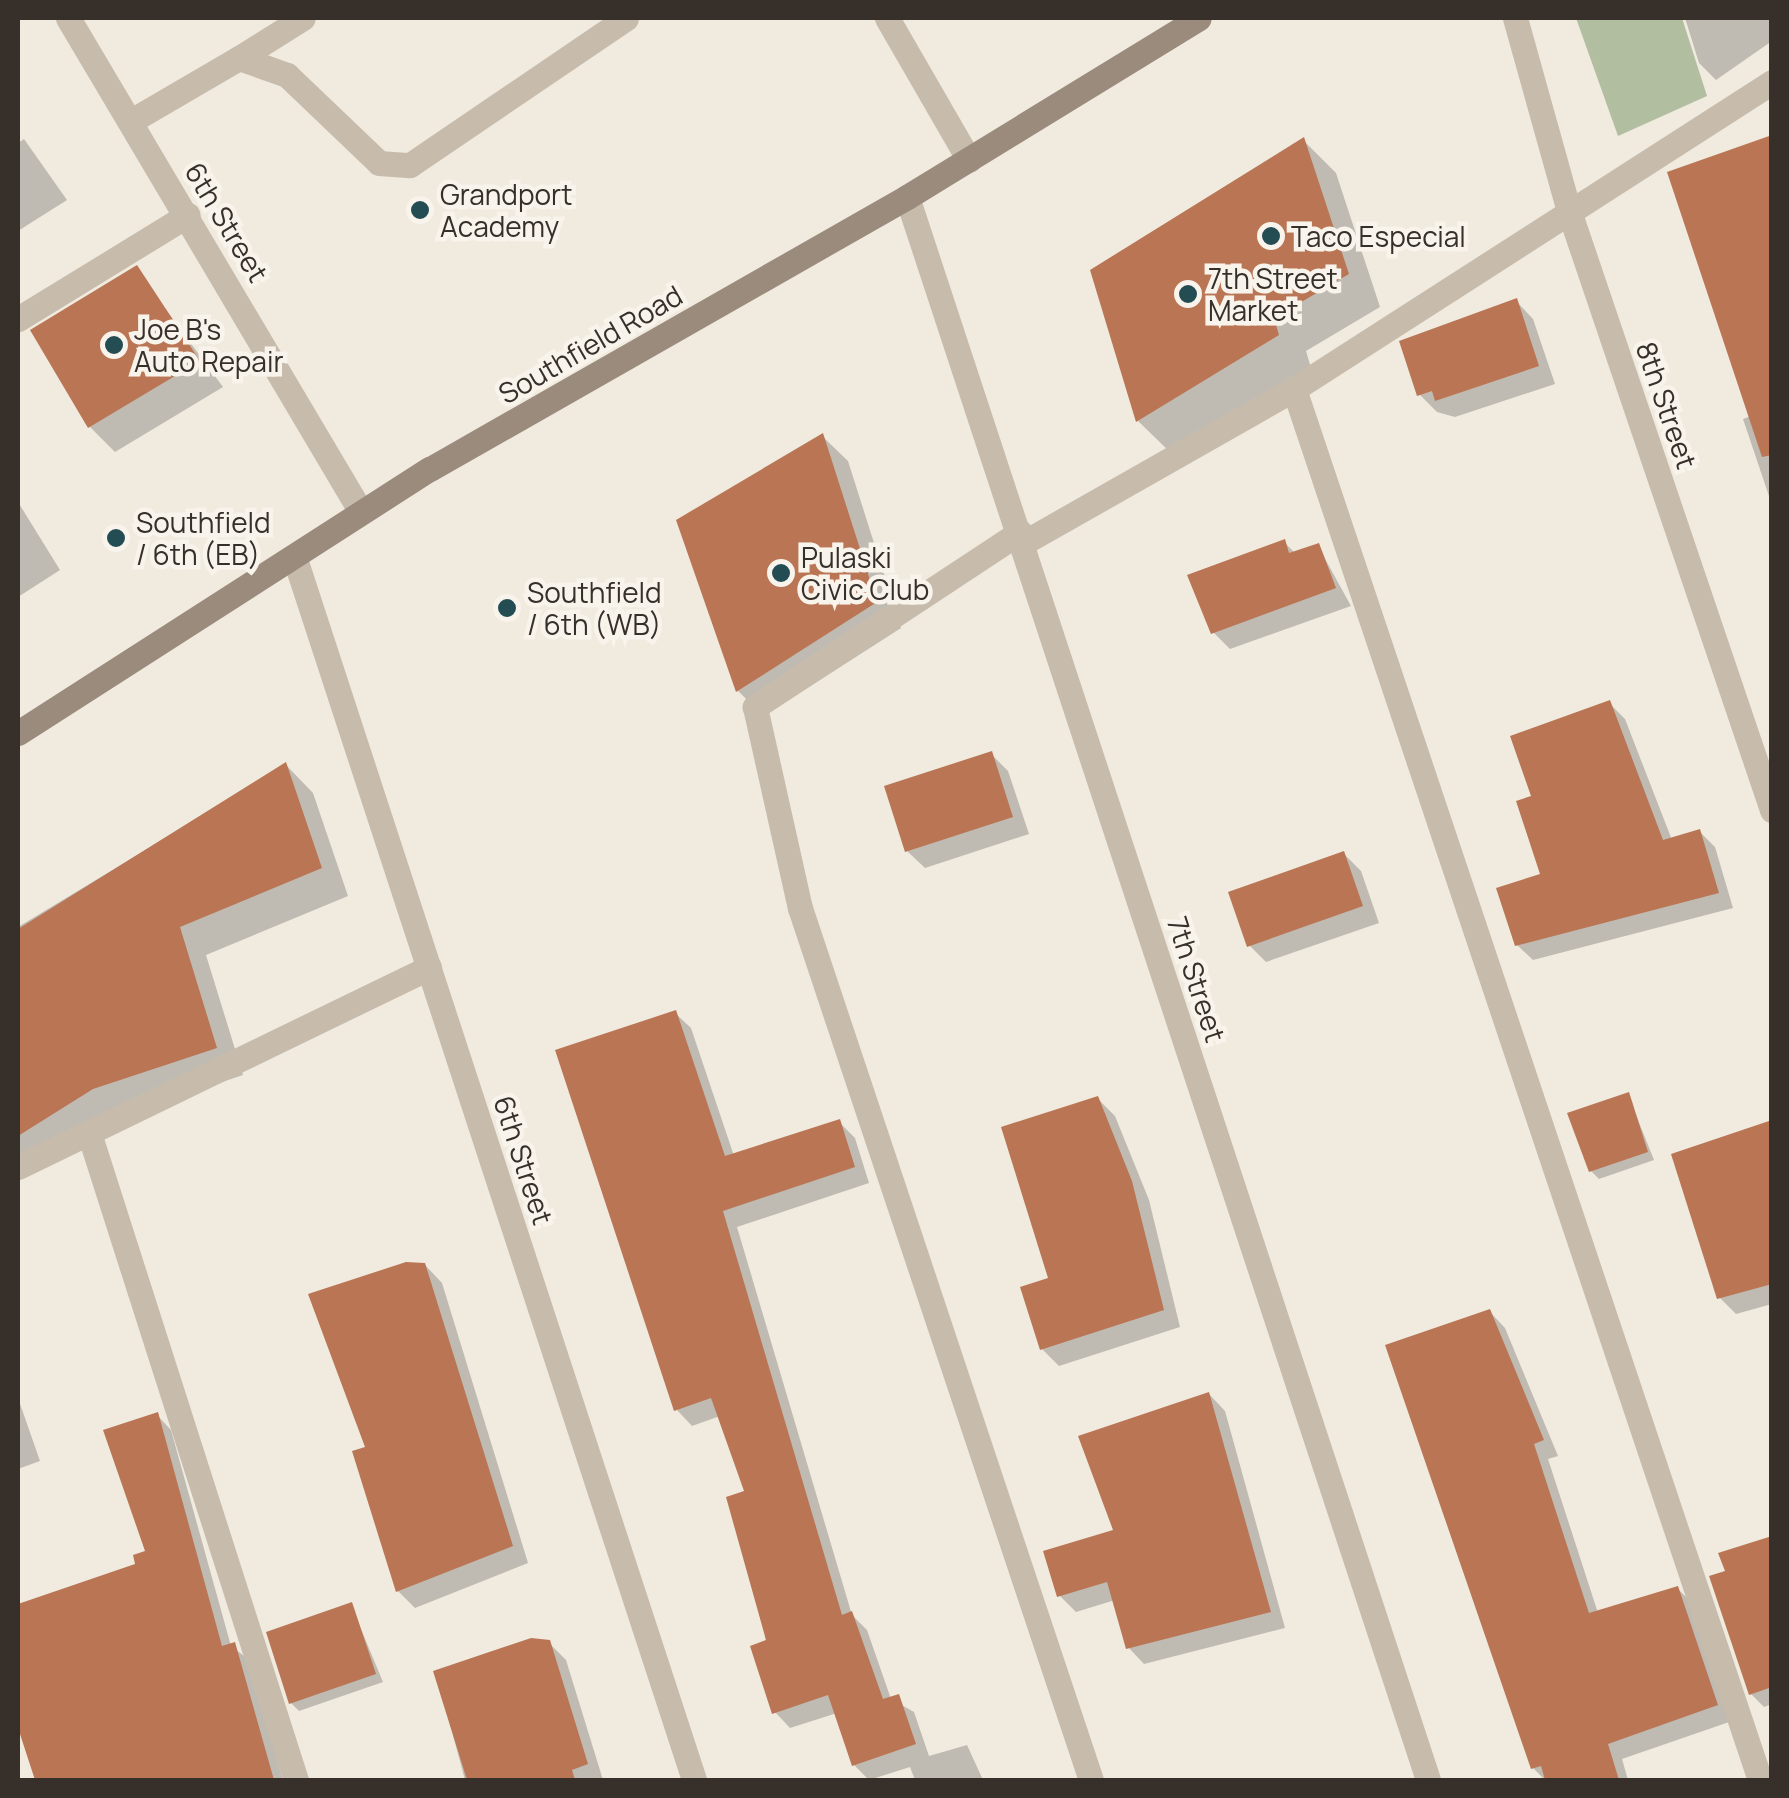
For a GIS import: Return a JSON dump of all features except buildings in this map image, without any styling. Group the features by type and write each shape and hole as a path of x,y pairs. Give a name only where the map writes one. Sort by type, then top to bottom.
{"main road":[{"name":"Southfield Road","path":"18,733 295,559 361,512 907,198 1199,18"}],"street":[{"name":"6th Street","path":"68,18 361,512"},
{"path":"131,121 302,18"},
{"path":"239,58 286,75 379,163 410,165 626,18"},
{"path":"887,18 969,160"},
{"name":"8th Street","path":"1515,18 1568,208 1772,810"},
{"path":"1091,1780 800,908 755,707 1021,538 1294,389 1568,208 1772,82"},
{"name":"7th Street","path":"907,198 1428,1780"},
{"path":"18,318 188,215"},
{"path":"1294,389 1760,1780"},
{"name":"6th Street","path":"295,559 694,1780"},
{"path":"18,1166 428,966"},
{"path":"89,1133 296,1780"}],"green space":[{"path":"1576,18 1682,18 1707,96 1618,136"}],"place":[{"name":"Grandport Academy","path":"420,210"},
{"name":"Taco Especial","path":"1271,236"},
{"name":"7th Street Market","path":"1188,294"},
{"name":"Joe B's Auto Repair","path":"114,345"},
{"name":"Southfield / 6th (EB)","path":"116,538"},
{"name":"Pulaski Civic Club","path":"781,573"},
{"name":"Southfield / 6th (WB)","path":"507,608"}]}
